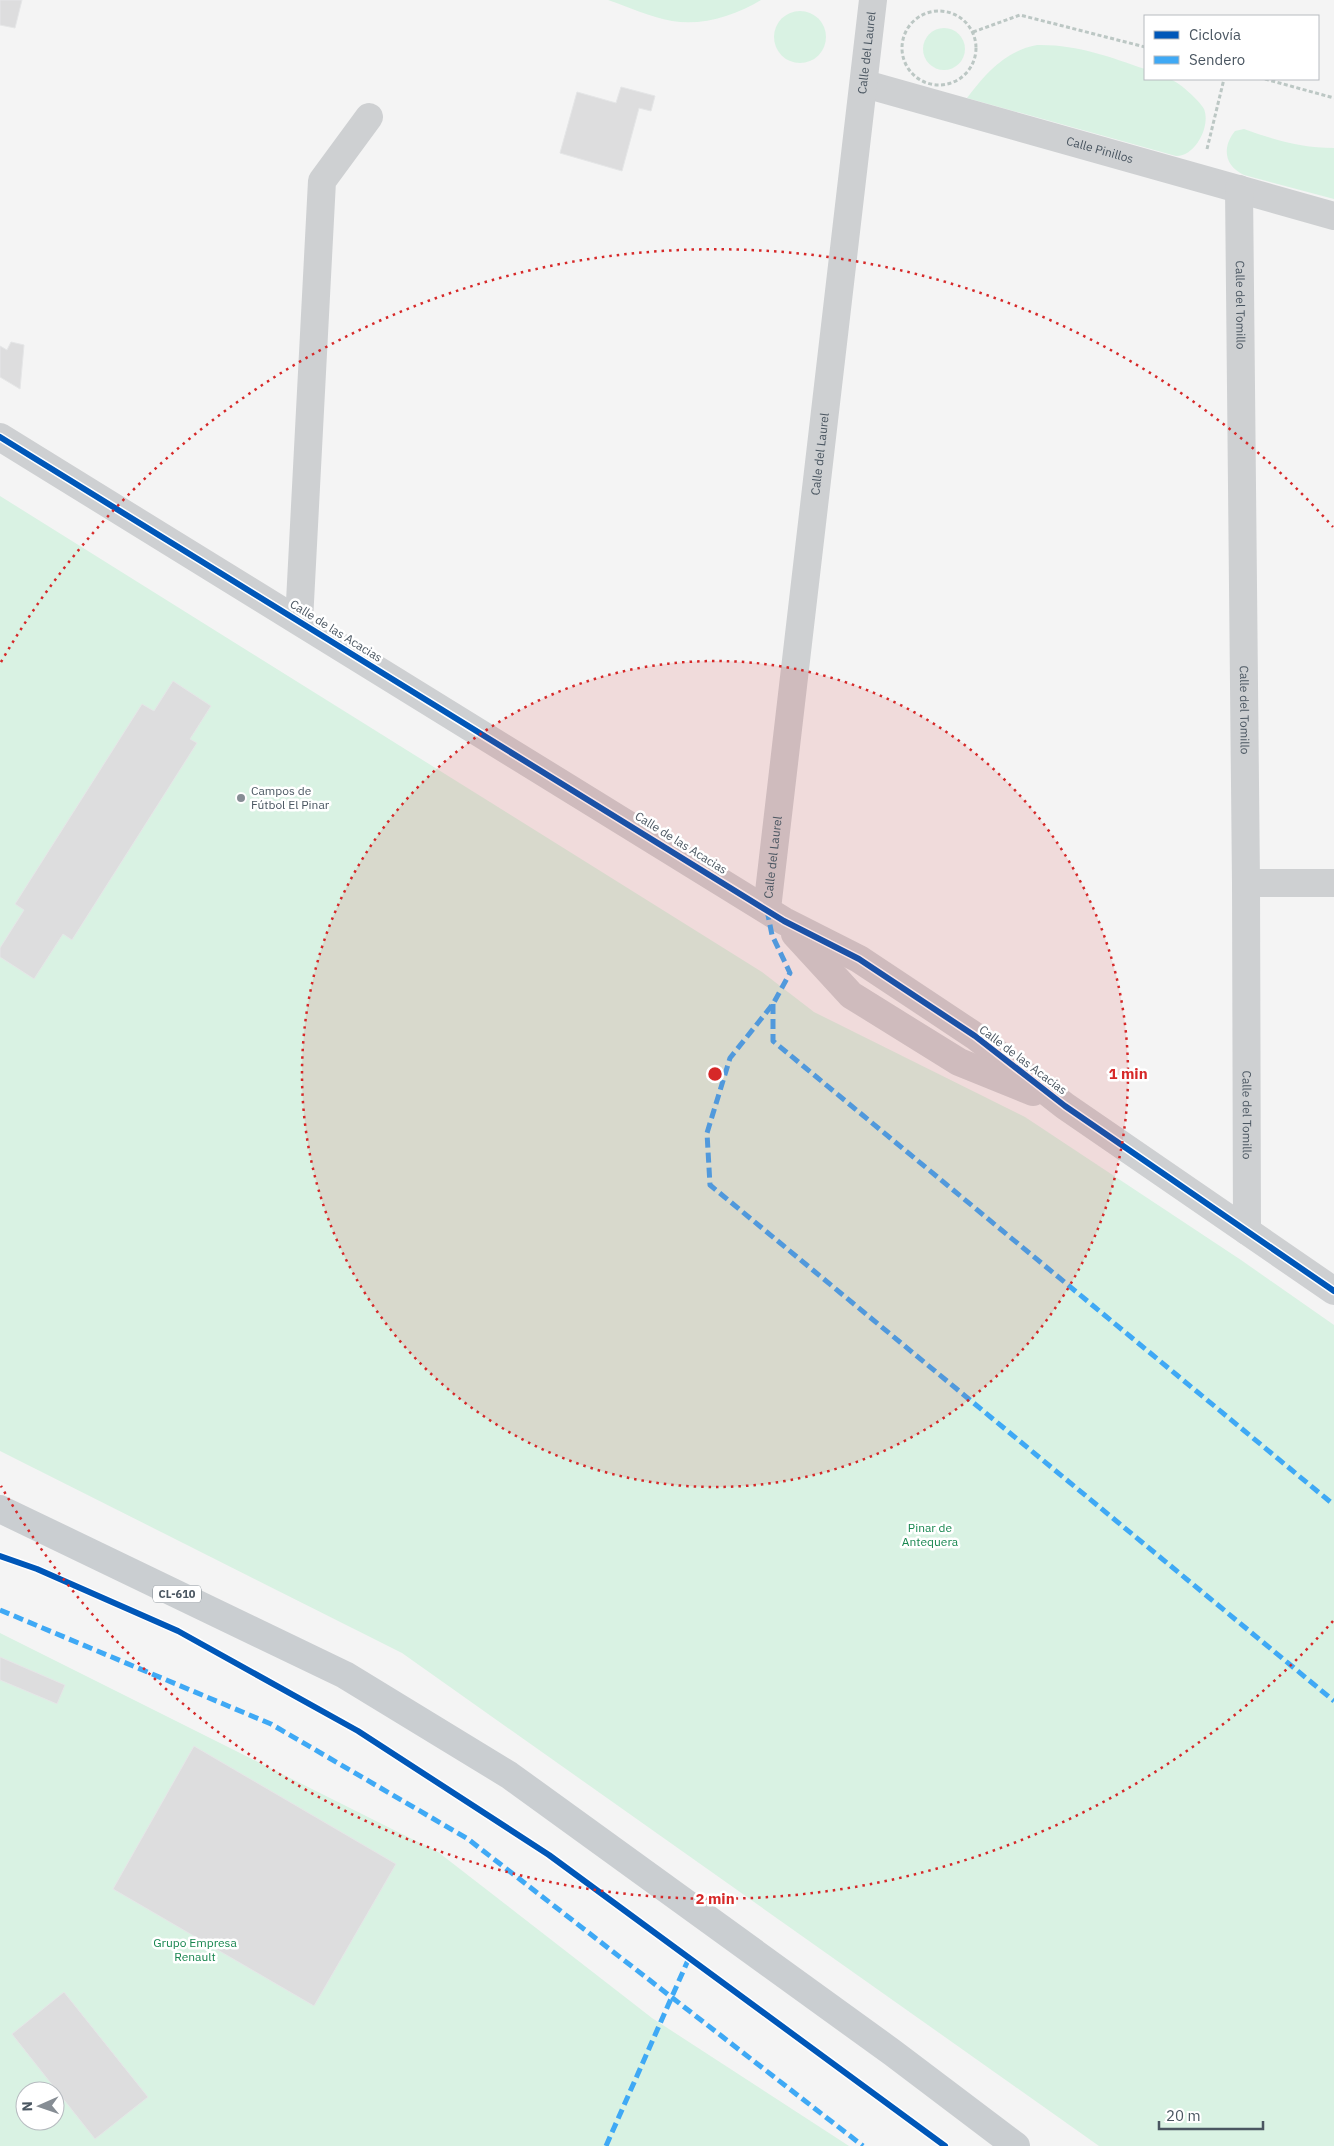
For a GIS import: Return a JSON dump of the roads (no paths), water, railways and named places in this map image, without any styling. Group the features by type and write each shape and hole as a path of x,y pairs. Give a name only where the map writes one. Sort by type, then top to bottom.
{"main road":[{"name":"CL-610","path":"0,1509 345,1675 509,1775 877,2041 1016,2146"}],"street":[{"name":"Calle del Laurel","path":"776,915 873,0"},
{"name":"Calle Pinillos","path":"865,84 1334,216"},
{"name":"Calle de las Acacias","path":"299,621 322,181 370,116"},
{"name":"Calle del Tomillo","path":"1239,189 1246,883 1247,1231"},
{"name":"Calle de las Acacias","path":"0,437 776,915 867,965 975,1036 1065,1106 1334,1291"},
{"path":"1246,883 1334,883"}],"place":[{"name":"Campos de Fútbol El Pinar","path":"241,798"}],"park label":[{"name":"Pinar de Antequera","path":"930,1535"},
{"name":"Grupo Empresa Renault","path":"195,1950"}]}
